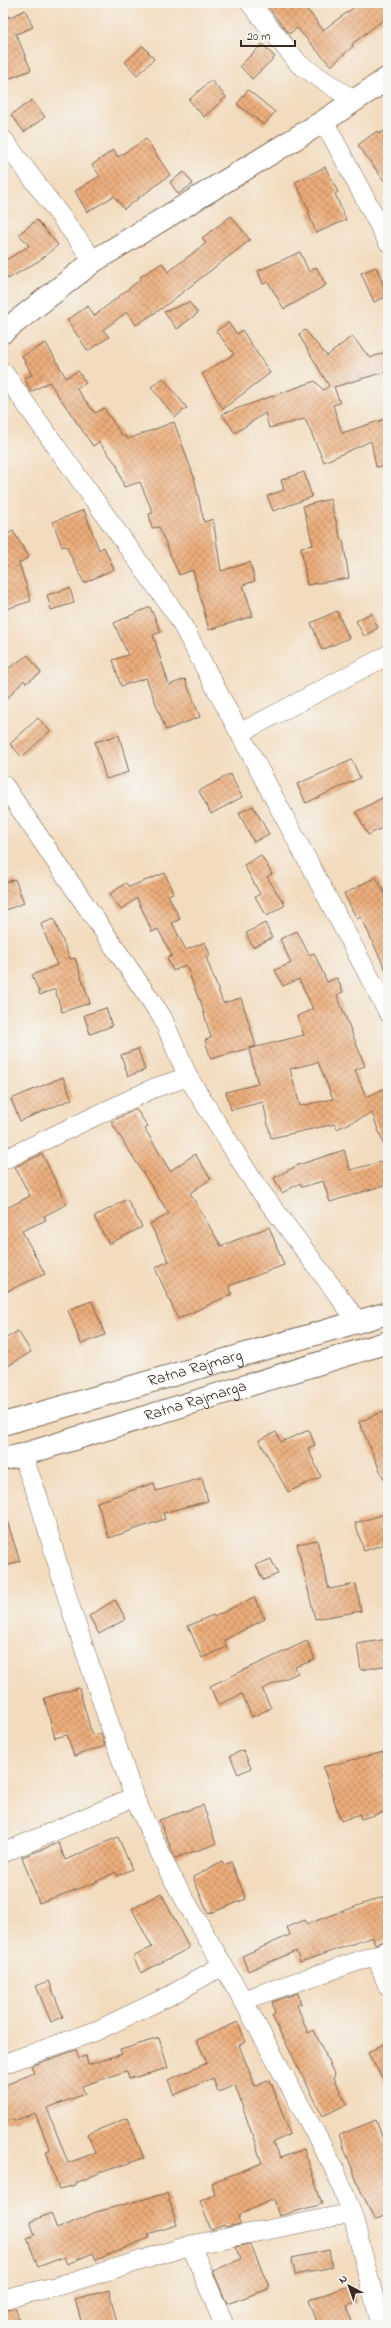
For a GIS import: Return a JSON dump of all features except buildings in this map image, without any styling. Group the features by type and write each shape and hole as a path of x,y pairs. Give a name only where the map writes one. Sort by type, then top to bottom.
{"main road":[{"path":"3,332 94,261 324,121 353,100 388,78"},
{"name":"Ratna Rajmarg","path":"3,1424 359,1323 388,1313"},
{"name":"Ratna Rajmarga","path":"12,1457 388,1342"}],"street":[{"path":"250,3 299,64 353,100"},
{"path":"324,121 388,242"},
{"path":"3,139 94,261"},
{"path":"3,372 178,617 388,1012"},
{"path":"240,733 388,655"},
{"path":"3,784 162,1017 188,1077 255,1184 359,1323"},
{"path":"3,1160 154,1088 188,1077"},
{"path":"12,1457 38,1497 70,1606 134,1797 170,1874 243,2000 334,2168 352,2213 381,2325"},
{"path":"3,1853 134,1797"},
{"path":"243,2000 382,1953 388,1987"},
{"path":"3,2064 96,2031 171,1995 223,1965"},
{"path":"3,2299 58,2286 191,2246 352,2213"},
{"path":"191,2246 224,2325"}]}
